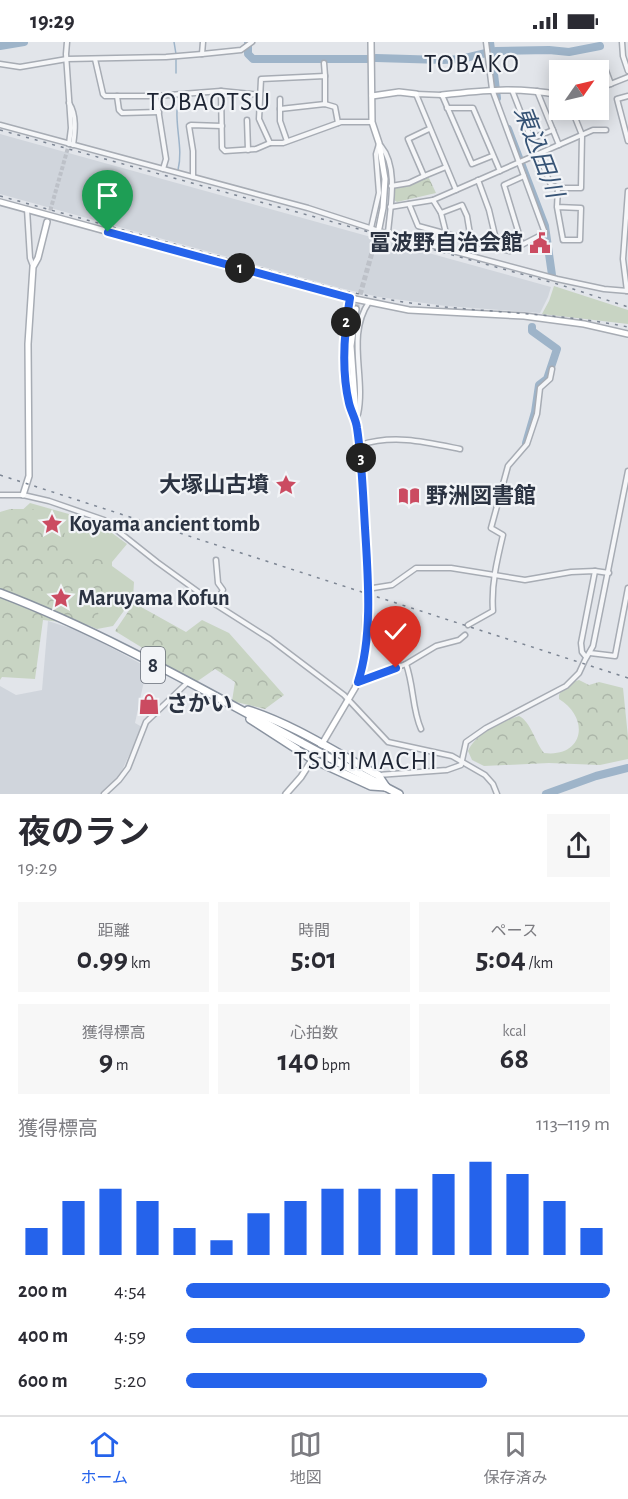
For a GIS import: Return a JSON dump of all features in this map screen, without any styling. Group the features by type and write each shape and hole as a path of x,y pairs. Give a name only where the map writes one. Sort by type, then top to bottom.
{"highway":[{"name":"8","path":"0,593 80,627 399,794"},
{"path":"236,708 265,716 322,744 378,775 386,787"},
{"path":"236,708 255,723 312,759 370,786 386,787"}],"street":[{"path":"67,42 68,103 74,118 71,145"},
{"path":"202,54 203,42"},
{"path":"371,42 372,122 379,144 385,193 379,228"},
{"path":"409,204 418,226 510,251 545,233 492,89 486,42"},
{"path":"622,42 623,56 628,71"},
{"path":"0,64 31,66 67,59 202,54 234,51 248,44"},
{"path":"95,59 103,94 156,96 221,91 260,95"},
{"path":"324,63 325,104"},
{"path":"270,143 259,119 261,79 325,76"},
{"path":"609,79 611,84 628,77"},
{"path":"372,96 399,92 442,95 492,89 549,93"},
{"path":"512,89 531,139 553,130"},
{"path":"221,91 222,148 225,151 256,149 338,123 372,122"},
{"path":"537,91 560,145"},
{"path":"416,94 456,190"},
{"path":"442,95 471,164 492,156"},
{"path":"117,96 119,110 122,113 159,112"},
{"path":"156,96 166,159 163,169"},
{"path":"628,96 617,99 628,141"},
{"path":"280,99 280,121 287,141"},
{"path":"280,109 325,104 335,107 338,123"},
{"path":"447,108 473,108 500,171"},
{"path":"247,120 248,150"},
{"path":"536,155 551,185 558,188 581,188 582,135 576,120"},
{"path":"0,125 308,208 371,228 557,279 604,289 627,291 623,259 628,191"},
{"path":"193,177 193,151 189,126 222,126"},
{"path":"424,176 408,139 429,129"},
{"path":"390,207 433,200 593,130 606,130"},
{"path":"379,144 386,152 390,166 392,186 388,232"},
{"path":"371,228 379,193 376,154 379,144"},
{"path":"392,186 410,183 446,167"},
{"path":"522,244 504,185 524,176"},
{"path":"478,180 489,210 498,248"},
{"path":"557,207 581,208 580,240 562,240 557,207 558,188"},
{"path":"433,200 441,213 446,233"},
{"path":"0,202 369,302 409,310 534,318 584,324 628,334"},
{"path":"441,213 462,205 467,216 471,240"},
{"path":"23,495 29,476 29,334 33,267 30,258 27,209"},
{"path":"33,267 38,258 47,222"},
{"path":"350,298 345,324 344,347 349,404 356,420"},
{"path":"356,420 361,402 357,344 359,324 362,313 369,302"},
{"path":"285,794 292,788 322,744 358,682 366,651 367,589 360,445 351,346 356,309"},
{"path":"468,625 493,611 494,576 502,535 492,528 508,466 527,444 537,414 540,388 550,378 552,369"},
{"path":"360,445 372,441 398,439 460,449"},
{"path":"378,775 447,770 461,765 466,742 486,728 566,687 579,673 593,646 628,471"},
{"path":"0,495 23,495 49,501 104,520 126,539 215,604 270,639 348,699 388,742 438,752 463,762 485,775 493,784 497,794"},
{"path":"215,604 223,590 218,583 216,560"},
{"path":"367,589 392,585 416,568 451,568 525,580 571,572 595,570 609,573"},
{"path":"595,570 581,644 582,652 588,655 615,656 628,588"},
{"path":"358,682 406,664 436,646 459,640 465,635"},
{"path":"406,664 413,687 416,717 421,729"},
{"path":"104,794 128,768 146,722 187,683"}],"shaded area":[{"path":"0,134 551,287 540,313 446,306 379,297 0,194"},
{"path":"48,621 80,631 147,667 135,723 142,727 119,777 100,794 0,794 0,686 16,695 42,690"}],"green space":[{"path":"428,176 436,193 397,202 394,200 394,189 397,186"},
{"path":"554,286 628,310 628,324 542,314"},
{"path":"30,503 97,522 127,544 112,562 112,566 134,582 133,598 113,626 97,629 0,587 17,515"},
{"path":"10,509 40,510 53,514 65,524 64,553 108,561 96,626 43,620 35,679 2,677 0,680 0,512"},
{"path":"134,603 186,632 202,620 229,633 284,695 265,709 232,701 235,682 215,669 192,685 147,655 141,647 115,631"},
{"path":"579,680 589,685 599,682 623,688 628,759 600,765 549,763 484,766 472,760 468,751 483,733 519,716 530,727 544,753 557,753 567,749 574,743 579,726 576,717 559,699 559,695 564,685"}],"waterway":[{"path":"0,46 24,42"},
{"path":"174,42 176,54"},
{"path":"248,42 248,54 253,59 367,59"},
{"name":"東込田川","path":"490,42 497,98"},
{"path":"496,51 569,52 600,46"},
{"path":"376,58 443,60 461,59 486,53"},
{"path":"176,59 176,73"},
{"path":"177,110 180,155 178,170"},
{"name":"東込田川","path":"508,129 545,226 552,275"},
{"name":"東込田川","path":"526,443 535,412 539,385 547,379 557,349 532,331 532,327"},
{"path":"546,794 596,776 628,768"}],"tunnel":[{"path":"47,222 69,144"},
{"path":"356,309 379,228"}],"railway":[{"path":"0,130 561,285 628,307"},
{"path":"0,196 364,295 424,305 556,316 628,327"},
{"path":"0,475 628,678"}],"place":[{"name":"冨波野自治会館","path":"540,243"},
{"name":"大塚山古墳","path":"286,485"},
{"name":"野洲図書館","path":"409,496"},
{"name":"Koyama ancient tomb","path":"52,524"},
{"name":"Maruyama Kofun","path":"61,598"},
{"name":"さかい","path":"149,704"}],"district":[{"name":"TOBAKO","path":"472,64"},
{"name":"TOBAOTSU","path":"209,102"},
{"name":"TSUJIMACHI","path":"366,761"}],"route":[{"path":"108,232 350,298 345,324 344,347 349,404 356,420 360,445 367,589 366,651 358,682 396,668"}]}
